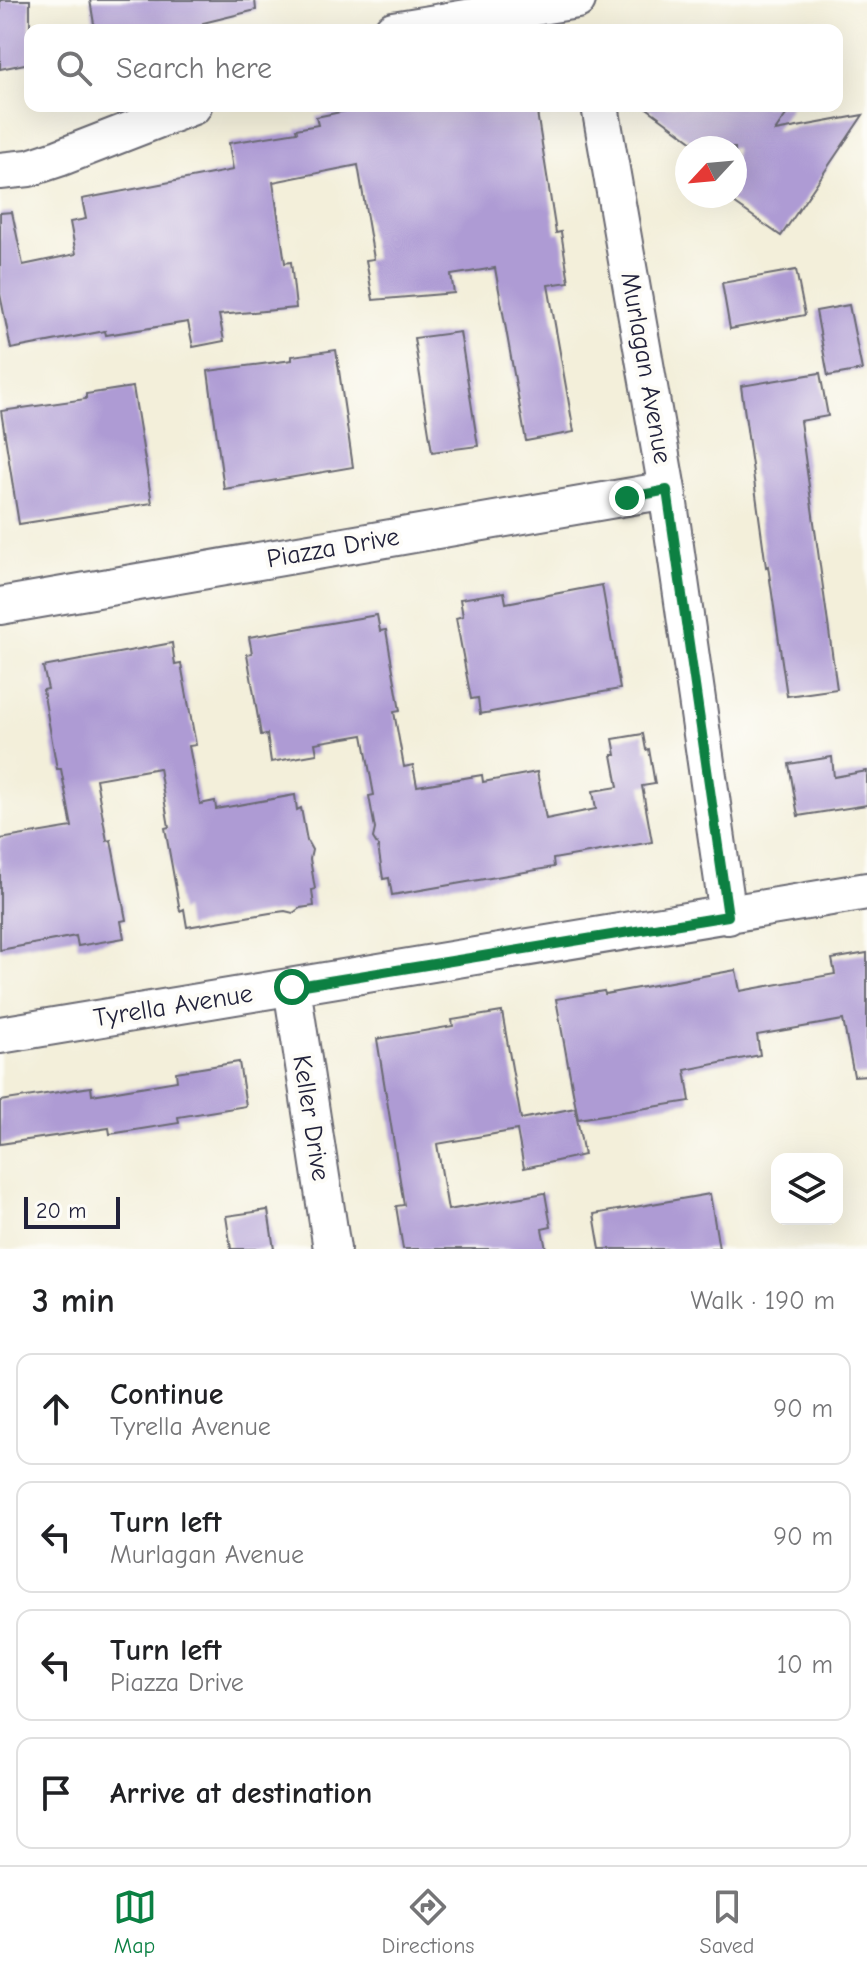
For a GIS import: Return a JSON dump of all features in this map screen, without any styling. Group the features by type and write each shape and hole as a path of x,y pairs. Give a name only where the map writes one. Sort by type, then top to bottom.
{"street":[{"path":"430,24 579,0 585,24"},
{"path":"0,171 29,168 178,112"},
{"name":"Murlagan Avenue","path":"601,112 667,490 728,916"},
{"name":"Piazza Drive","path":"0,606 667,490"},
{"name":"Tyrella Avenue","path":"0,1035 867,891"},
{"name":"Keller Drive","path":"292,987 332,1249"}],"building":[{"path":"0,0 30,0 30,24 24,24 24,64 0,69"},
{"path":"90,0 255,0 256,10 203,24 94,24"},
{"path":"341,112 537,112 556,233 561,232 569,282 548,285 574,432 526,441 495,268 451,275 454,293 373,300 366,260 374,259 358,165 273,182 285,263 291,262 296,308 219,315 224,341 193,347 188,322 106,335 105,331 11,349 0,294 0,213 12,212 23,265 76,254 70,222 86,219 82,199 233,170 229,143 297,132 296,129 318,125 316,117"},
{"path":"652,112 788,112 775,131 863,115 781,236 741,208 747,208 747,136 685,136"},
{"path":"796,270 805,315 730,329 722,283"},
{"path":"849,305 862,370 828,376 816,311"},
{"path":"460,332 478,446 432,452 414,338"},
{"path":"336,350 353,467 224,489 208,371 292,360 292,356"},
{"path":"820,373 828,416 800,421 837,689 787,696 741,386"},
{"path":"133,387 152,503 19,524 1,411 86,399 86,394"},
{"path":"602,585 620,689 480,714 478,698 471,699 456,618 463,616 460,599 504,592 506,603"},
{"path":"377,615 380,631 386,630 400,711 394,712 404,767 413,765 417,786 482,775 483,782 537,772 546,819 596,809 593,791 618,787 612,755 616,755 613,739 643,734 655,784 642,786 652,842 553,859 554,867 392,895 389,878 383,879 378,846 373,838 375,829 369,796 374,795 363,735 315,743 317,754 271,762 267,734 261,735 247,654 252,653 249,637"},
{"path":"172,643 175,665 181,664 196,745 189,746 200,804 215,801 216,809 295,795 297,810 301,808 307,841 312,850 314,906 300,908 293,913 285,911 187,927 184,909 180,911 165,828 169,827 159,768 96,779 126,920 121,921 124,938 78,946 76,936 0,950 0,839 72,827 61,769 57,769 43,690 48,689 43,667"},
{"path":"832,757 834,777 867,771 867,805 798,816 789,764"},
{"path":"867,953 867,1075 854,1076 843,1020 757,1035 760,1055 685,1070 690,1101 578,1119 556,999 604,991 605,994 736,970 740,991 835,974 832,959"},
{"path":"502,1012 521,1119 575,1108 584,1155 524,1168 517,1130 437,1144 448,1210 545,1193 551,1227 542,1229 546,1249 403,1249 396,1206 404,1205 377,1039 453,1026 452,1020"},
{"path":"239,1062 246,1106 178,1117 179,1123 110,1134 109,1128 0,1144 0,1101 91,1087 92,1095 177,1081 176,1072"},
{"path":"710,1194 719,1249 600,1249 594,1214"},
{"path":"268,1210 274,1249 231,1249 226,1216"}],"route":[{"path":"292,987 728,916 667,490 627,498"}]}
